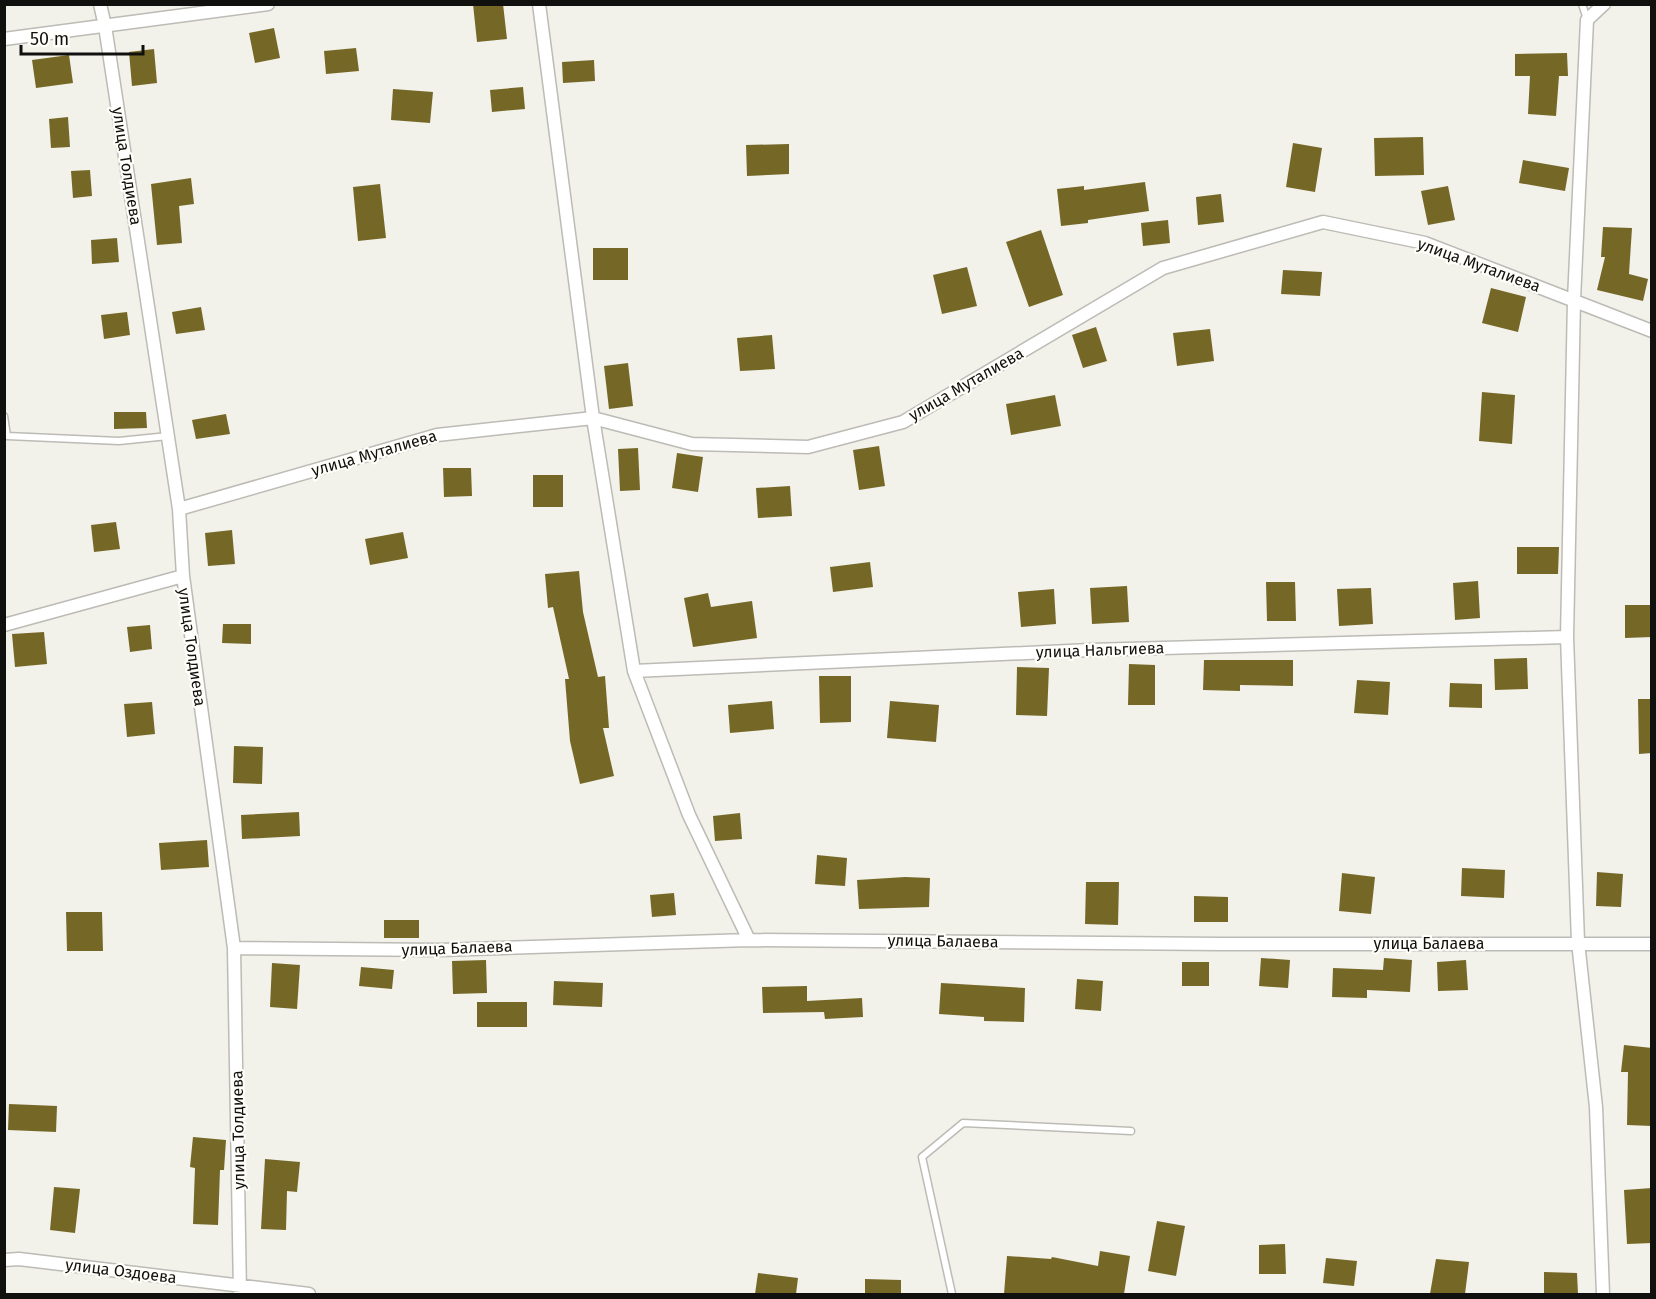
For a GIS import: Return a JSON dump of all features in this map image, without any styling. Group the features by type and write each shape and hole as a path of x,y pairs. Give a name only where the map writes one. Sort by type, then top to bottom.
{"street":[{"name":"улица Толдиева","path":"100,4 179,509 183,576 234,948 240,1290"},
{"path":"4,39 268,4"},
{"path":"538,4 592,418 634,671 689,815 749,939"},
{"path":"1603,1294 1596,1107 1578,942 1567,637 1574,300 1587,20 1604,4"},
{"name":"улица Муталиева","path":"179,509 437,435 592,418 692,444 808,447 903,422 1163,268 1323,222 1425,243 1652,331"},
{"path":"4,625 183,576"},
{"name":"улица Нальгиева","path":"634,671 1090,650 1567,637"},
{"name":"улица Балаева","path":"234,948 440,950 749,939 1209,944 1578,942 1652,944"},
{"name":"улица Оздоева","path":"4,1258 240,1290 309,1294"}],"lane":[{"path":"1582,4 1587,20"},
{"path":"4,417 7,436 119,441 168,436"},
{"path":"952,1294 922,1157 963,1122 1131,1131"}],"building":[{"path":"473,4 503,4 507,39 477,42"},
{"path":"274,28 280,58 255,63 249,33"},
{"path":"356,48 359,71 326,74 324,51"},
{"path":"154,49 157,83 132,86 129,52"},
{"path":"1567,53 1568,76 1559,76 1556,116 1528,114 1530,76 1515,76 1515,54"},
{"path":"69,55 73,83 36,88 32,60"},
{"path":"594,60 595,81 563,83 562,62"},
{"path":"523,87 525,109 492,112 490,90"},
{"path":"393,89 433,92 430,123 391,120"},
{"path":"68,117 70,147 51,148 49,119"},
{"path":"1423,137 1424,175 1375,176 1374,138"},
{"path":"1293,143 1322,148 1315,192 1286,187"},
{"path":"789,144 789,174 747,176 746,145"},
{"path":"1523,160 1569,168 1565,191 1519,183"},
{"path":"90,170 92,196 73,198 71,171"},
{"path":"191,178 194,204 179,206 182,243 157,245 151,184"},
{"path":"1145,182 1149,211 1061,226 1057,189 1084,186 1084,190"},
{"path":"380,184 386,238 358,241 353,187"},
{"path":"1448,186 1455,220 1428,225 1421,191"},
{"path":"1221,194 1224,222 1198,225 1196,197"},
{"path":"1168,220 1170,243 1143,246 1141,223"},
{"path":"1603,227 1632,228 1629,274 1648,279 1643,301 1597,290 1605,257 1601,257"},
{"path":"1041,230 1063,295 1029,307 1006,242"},
{"path":"117,238 119,262 92,264 91,240"},
{"path":"593,248 628,248 628,280 593,280"},
{"path":"967,267 977,306 942,314 933,275"},
{"path":"1283,270 1322,272 1320,296 1281,294"},
{"path":"1491,288 1526,297 1518,332 1482,323"},
{"path":"201,307 205,330 176,334 172,312"},
{"path":"127,312 130,335 104,339 101,315"},
{"path":"1096,327 1107,361 1083,368 1072,335"},
{"path":"1210,329 1214,361 1177,366 1173,333"},
{"path":"772,335 775,369 740,371 737,338"},
{"path":"628,363 633,406 609,409 604,366"},
{"path":"1482,392 1515,395 1512,444 1479,441"},
{"path":"1055,395 1061,426 1011,435 1006,404"},
{"path":"114,412 146,412 147,428 114,429"},
{"path":"226,414 230,434 196,439 192,420"},
{"path":"879,446 885,486 859,490 853,450"},
{"path":"638,448 640,490 620,491 618,449"},
{"path":"677,453 703,457 698,492 672,488"},
{"path":"443,468 471,468 472,496 444,497"},
{"path":"533,475 563,475 563,507 533,507"},
{"path":"790,486 792,516 758,518 756,488"},
{"path":"116,522 120,549 94,552 91,525"},
{"path":"232,530 235,564 208,566 205,533"},
{"path":"403,532 408,558 370,565 365,539"},
{"path":"1517,547 1559,547 1558,574 1517,574"},
{"path":"870,562 873,587 833,592 830,567"},
{"path":"579,571 583,612 598,677 605,676 609,728 603,728 614,776 580,784 570,741 565,679 569,679 553,607 548,608 545,574"},
{"path":"1478,581 1480,618 1455,620 1453,583"},
{"path":"1266,582 1295,582 1296,621 1267,621"},
{"path":"1127,586 1129,622 1092,624 1090,588"},
{"path":"1371,588 1373,624 1339,626 1337,589"},
{"path":"1054,589 1056,624 1021,627 1018,592"},
{"path":"708,593 711,607 752,601 757,638 693,647 684,598"},
{"path":"1625,605 1652,605 1652,637 1625,638"},
{"path":"223,624 251,624 251,644 222,643"},
{"path":"150,625 152,649 130,652 127,627"},
{"path":"44,632 47,664 15,667 12,634"},
{"path":"1527,658 1528,689 1495,690 1494,659"},
{"path":"1204,660 1293,660 1293,686 1240,685 1240,691 1203,690"},
{"path":"1129,664 1155,665 1155,705 1128,705"},
{"path":"1017,667 1049,668 1047,716 1016,715"},
{"path":"819,676 851,676 851,722 820,723"},
{"path":"1357,680 1390,682 1388,715 1354,713"},
{"path":"1450,683 1482,684 1482,708 1449,707"},
{"path":"1638,699 1652,699 1652,753 1639,754"},
{"path":"772,701 774,729 730,733 728,705"},
{"path":"890,701 939,705 936,742 887,738"},
{"path":"152,702 155,734 127,737 124,704"},
{"path":"234,746 263,747 262,784 233,783"},
{"path":"299,812 300,836 242,839 241,815"},
{"path":"740,813 742,839 715,841 713,816"},
{"path":"207,840 209,867 161,870 159,843"},
{"path":"817,855 847,858 845,886 815,884"},
{"path":"1462,868 1505,870 1504,898 1461,896"},
{"path":"1597,872 1623,874 1621,907 1596,906"},
{"path":"1342,873 1375,877 1371,914 1339,911"},
{"path":"930,878 929,907 859,909 857,880"},
{"path":"1086,882 1119,882 1118,925 1085,924"},
{"path":"674,893 676,915 652,917 650,895"},
{"path":"1194,896 1228,897 1228,922 1194,922"},
{"path":"66,912 102,912 103,951 67,951"},
{"path":"384,920 419,920 419,938 384,938"},
{"path":"1261,958 1290,960 1288,988 1259,986"},
{"path":"1384,958 1412,960 1410,992 1367,990 1367,998 1332,997 1333,968 1383,970"},
{"path":"486,960 487,993 453,994 452,961"},
{"path":"1466,960 1468,990 1438,991 1437,962"},
{"path":"1182,962 1209,962 1209,986 1182,986"},
{"path":"272,963 300,965 297,1009 270,1007"},
{"path":"361,967 394,970 392,989 359,986"},
{"path":"1077,979 1103,981 1101,1011 1075,1009"},
{"path":"554,981 603,983 602,1007 553,1005"},
{"path":"941,983 1025,988 1024,1022 984,1021 984,1017 939,1014"},
{"path":"807,986 807,1001 862,998 863,1017 825,1019 824,1012 763,1013 762,987"},
{"path":"477,1002 527,1002 527,1027 477,1027"},
{"path":"1624,1045 1652,1048 1652,1126 1627,1125 1628,1072 1621,1072"},
{"path":"9,1104 57,1106 56,1132 8,1130"},
{"path":"193,1137 226,1140 224,1170 220,1170 218,1225 193,1224 195,1168 190,1167"},
{"path":"265,1159 300,1162 297,1192 287,1191 286,1230 261,1229"},
{"path":"54,1187 80,1189 75,1233 50,1230"},
{"path":"1652,1188 1652,1243 1627,1244 1624,1190"},
{"path":"1157,1221 1185,1226 1176,1276 1148,1271"},
{"path":"1285,1244 1286,1274 1259,1274 1259,1245"},
{"path":"1100,1251 1130,1256 1124,1294 1004,1294 1007,1256 1051,1259 1052,1257 1098,1266"},
{"path":"1326,1258 1357,1261 1354,1286 1323,1283"},
{"path":"1436,1259 1469,1262 1465,1294 1430,1294"},
{"path":"1544,1272 1577,1273 1578,1294 1544,1294"},
{"path":"758,1273 798,1278 796,1294 755,1294"},
{"path":"865,1279 901,1280 901,1294 865,1294"}]}
